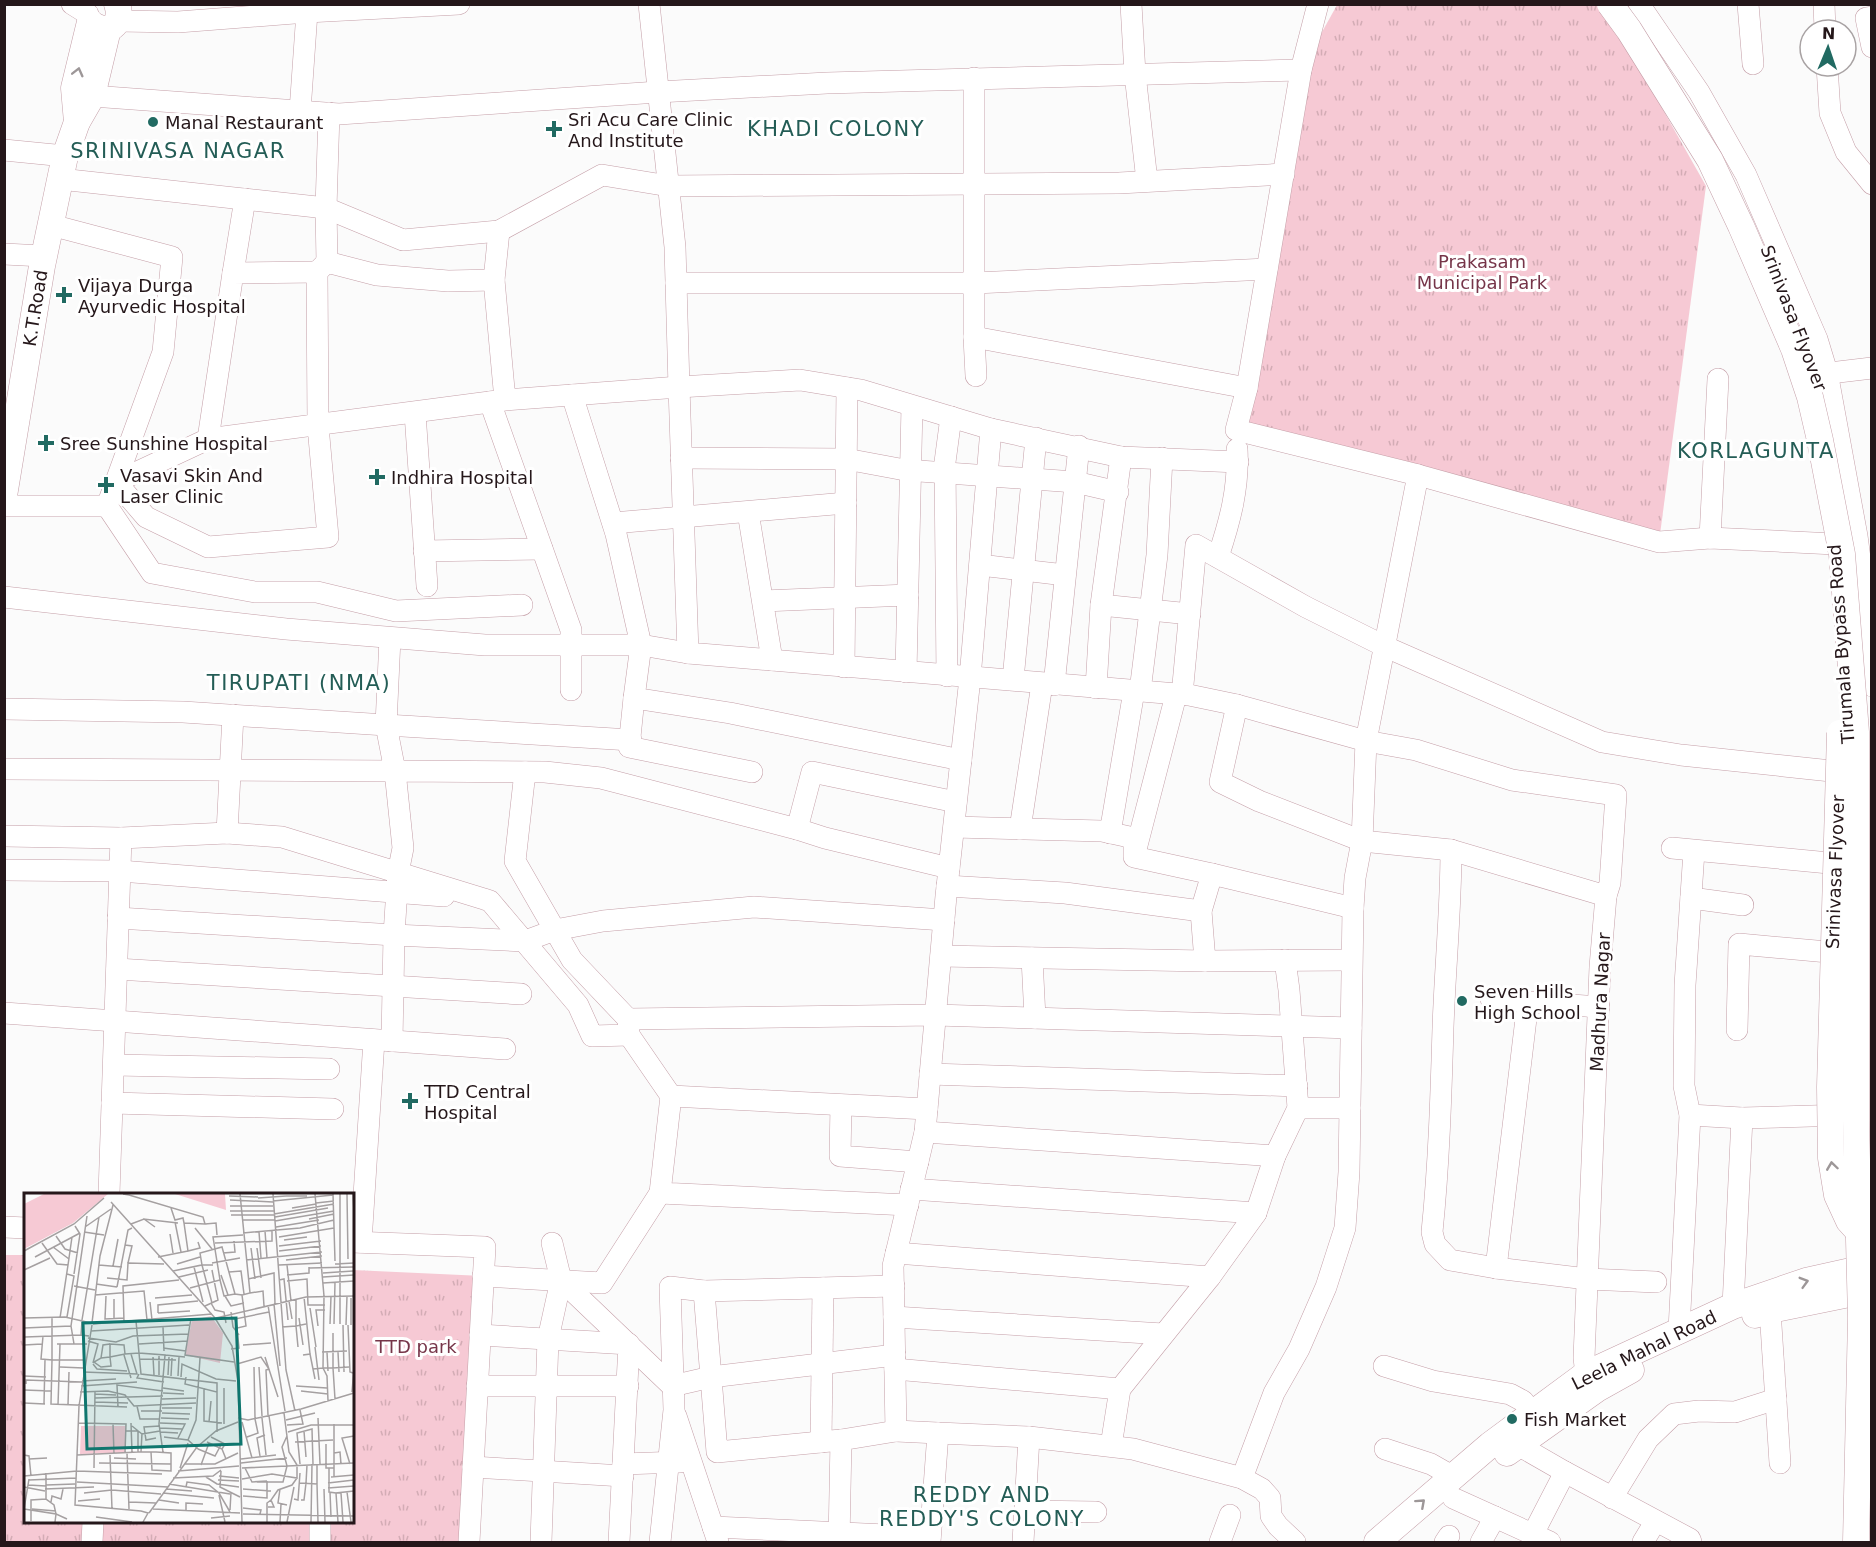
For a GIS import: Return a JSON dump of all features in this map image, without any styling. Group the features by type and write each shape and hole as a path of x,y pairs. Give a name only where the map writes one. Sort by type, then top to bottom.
{"main road":[{"name":"Srinivasa Flyover","path":"1610,4 1629,30 1710,160 1742,226 1794,349 1810,398 1842,554 1856,732 1856,1109 1861,1287 1856,1542"},
{"name":"Srinivasa Flyover","path":"1627,4 1689,91 1748,202 1810,348 1824,393 1852,550 1862,632 1867,772 1862,1279"},
{"name":"K.T.Road","path":"4,496 8,455 43,256 62,167 77,122 93,96 102,12"},
{"name":"K.T.Road","path":"77,122 74,88 102,12"},
{"name":"Srinivasa Flyover","path":"1834,508 1825,520 1836,618 1841,703 1831,1031 1831,1158 1837,1196 1849,1221 1872,1242"},
{"name":"Leela Mahal Road","path":"1404,1542 1453,1487 1533,1412 1589,1374 1733,1306 1806,1281 1862,1279"},
{"name":"Leela Mahal Road","path":"1377,1542 1453,1487 1518,1445 1589,1374 1618,1376 1742,1320 1862,1279"},
{"path":"1869,1542 1872,1463"}],"street":[{"path":"102,12 307,12 459,4"},
{"path":"649,4 675,247 688,653"},
{"path":"1131,4 1135,74 1147,181"},
{"path":"1218,557 1232,513 1238,462 1236,430 1247,388 1301,70 1318,4"},
{"name":"Tirumala Bypass Road","path":"1601,4 1656,84 1712,182 1789,355 1814,438 1835,544 1845,645 1850,773 1851,1115 1862,1279 1851,1316 1846,1542"},
{"name":"Tirumala Bypass Road","path":"1639,4 1699,92 1746,175 1817,339 1827,372 1866,568 1872,686"},
{"path":"1748,4 1753,64"},
{"path":"300,111 307,12"},
{"path":"1872,17 1866,18 1872,47"},
{"path":"93,96 329,113 827,82 1301,70"},
{"path":"974,78 976,376"},
{"path":"1828,78 1830,113 1846,152 1872,184"},
{"path":"116,482 146,517 208,547 328,537 318,426 329,113"},
{"path":"4,150 62,167 245,199 326,208 403,240 499,231 602,175 669,186 1147,181 1284,174"},
{"path":"208,439 245,199"},
{"path":"51,225 172,257 163,352 107,506"},
{"path":"499,231 495,280 497,401 542,549 571,630 571,690"},
{"path":"4,254 43,256"},
{"path":"233,273 322,267 377,275 448,281 495,280"},
{"path":"676,283 975,283 1267,269"},
{"path":"974,337 1247,388"},
{"path":"1796,379 1827,372 1872,368"},
{"path":"1710,538 1718,379"},
{"path":"116,482 208,439 497,401 800,380 861,390 991,429 1079,446 1121,457 1238,462"},
{"path":"844,667 847,388"},
{"path":"572,395 613,523 641,645 629,747 752,772"},
{"path":"906,672 912,406"},
{"path":"415,413 427,586"},
{"path":"947,676 945,472 951,417"},
{"path":"896,1431 893,1266 925,1132 948,877 970,678 991,429"},
{"path":"1236,430 1418,475 1659,542 1710,538 1835,544"},
{"path":"1014,669 1036,438"},
{"path":"1020,829 1048,684 1065,575 1079,446"},
{"path":"1096,688 1101,605 1121,457"},
{"path":"681,458 846,459 910,470 1075,482 1118,492"},
{"path":"1110,833 1150,610 1157,555 1162,458"},
{"path":"1242,1478 1274,1393 1299,1349 1326,1287 1345,1228 1348,1198 1353,908 1355,878 1362,841 1366,741 1418,475"},
{"path":"613,523 846,503"},
{"path":"4,506 107,506"},
{"path":"107,506 152,573 255,592 317,592 396,611 522,605"},
{"path":"748,512 772,660"},
{"path":"1134,856 1179,695 1190,614 1196,545 1306,607 1386,647 1602,742 1681,754 1850,773"},
{"path":"424,551 542,549"},
{"path":"980,565 1065,575"},
{"path":"763,601 908,595"},
{"path":"4,597 286,629 390,638 485,645 641,645 688,653 1179,695 1237,705 1366,741"},
{"path":"1101,605 1190,614"},
{"path":"390,638 386,725 395,771 403,848 394,935 394,986 383,1040 357,1242 485,1247 469,1542"},
{"path":"634,698 730,713 961,760"},
{"path":"1237,705 1220,782 1259,801 1362,841 1451,850 1606,896"},
{"path":"4,709 183,712 631,740"},
{"path":"227,833 233,715"},
{"name":"Madhura Nagar","path":"1366,741 1416,750 1512,780 1616,795 1610,883 1606,896 1600,967 1587,1279 1589,1374"},
{"path":"4,769 525,772 601,778 797,829 948,877 1202,911"},
{"path":"797,829 812,771 956,802"},
{"path":"483,1276 602,1283 660,1193 671,1096 629,1027 572,960 515,861 525,772"},
{"path":"954,827 1110,833 1134,837 1134,856"},
{"path":"4,836 122,838 227,833 282,837 398,883"},
{"path":"109,1193 122,838"},
{"path":"1672,849 1850,865"},
{"path":"1451,850 1451,905 1443,1026 1438,1177 1432,1233 1435,1244 1450,1260 1496,1268 1587,1279 1656,1282"},
{"path":"1679,1330 1690,1114 1683,1086 1685,985 1694,851"},
{"path":"1134,856 1353,908"},
{"path":"4,870 120,871 398,883 484,899 490,901 578,1005 592,1036 629,1027 935,1015 1351,1028"},
{"path":"1205,961 1202,911 1212,874"},
{"path":"1691,898 1743,905"},
{"path":"118,918 525,941 555,930 603,921 754,907 944,920"},
{"path":"1737,1030 1739,944 1851,954"},
{"path":"941,956 1205,961 1351,960"},
{"path":"1032,958 1035,1018"},
{"path":"1111,1446 1120,1389 1210,1277 1256,1213 1275,1156 1298,1108 1285,960"},
{"path":"117,969 521,993"},
{"path":"1491,999 1599,1007"},
{"path":"1496,1268 1528,1002"},
{"path":"4,1013 505,1049"},
{"path":"114,1065 329,1069"},
{"path":"930,1074 1297,1086"},
{"path":"671,1096 927,1109"},
{"path":"112,1104 333,1108"},
{"path":"841,1105 840,1156 918,1162"},
{"path":"1298,1108 1350,1108"},
{"path":"1690,1114 1742,1118 1851,1115"},
{"path":"1733,1306 1742,1118"},
{"path":"925,1132 1275,1156"},
{"path":"660,1193 909,1197 1256,1213"},
{"path":"4,1227 24,1228"},
{"path":"541,1542 548,1339 561,1280 552,1243"},
{"path":"896,1253 1210,1277"},
{"path":"561,1280 672,1386 711,1377 822,1364 895,1362 1120,1389"},
{"path":"660,1542 674,1410 670,1287 704,1291 894,1286"},
{"path":"823,1288 822,1364 839,1538"},
{"path":"704,1291 717,1452"},
{"path":"1770,1310 1780,1463"},
{"path":"894,1317 1163,1334"},
{"path":"480,1335 629,1344"},
{"path":"619,1542 629,1344"},
{"path":"1384,1366 1433,1381 1510,1394 1523,1401 1533,1412"},
{"path":"477,1386 628,1386"},
{"path":"1612,1498 1648,1439 1674,1414 1700,1410 1735,1412 1776,1399"},
{"path":"674,1410 716,1535 930,1540 938,1433"},
{"path":"473,1467 543,1472 623,1470 691,1460 717,1452 831,1441 896,1431 1029,1437 1133,1449 1242,1478 1262,1489 1270,1498 1271,1516 1295,1542"},
{"path":"1023,1542 1029,1437"},
{"path":"1518,1445 1655,1522 1690,1539 1691,1542"},
{"path":"1385,1449 1431,1464 1453,1487 1495,1517 1533,1538 1565,1472"},
{"path":"1025,1511 1096,1512"},
{"path":"1220,1542 1230,1515"},
{"path":"1481,1542 1495,1517"},
{"path":"1643,1542 1655,1522"},
{"path":"92,1542 93,1523"},
{"path":"320,1523 320,1542"}],"green space":[{"name":"Prakasam Municipal Park","path":"1337,5 1597,5 1649,85 1706,186 1659,542 1236,430 1301,70"},
{"name":"TTD park","path":"5,1255 24,1255 24,1523 354,1523 354,1270 483,1276 469,1542 5,1542"}],"place":[{"name":"Manal Restaurant","path":"153,122"},
{"name":"Sri Acu Care Clinic And Institute","path":"554,129"},
{"name":"Vijaya Durga Ayurvedic Hospital","path":"64,295"},
{"name":"Sree Sunshine Hospital","path":"46,443"},
{"name":"Indhira Hospital","path":"377,477"},
{"name":"Vasavi Skin And Laser Clinic","path":"106,485"},
{"name":"Seven Hills High School","path":"1462,1001"},
{"name":"TTD Central Hospital","path":"410,1101"},
{"name":"Fish Market","path":"1512,1419"}],"district":[{"name":"KHADI COLONY","path":"836,129"},
{"name":"SRINIVASA NAGAR","path":"178,151"},
{"name":"KORLAGUNTA","path":"1756,451"},
{"name":"TIRUPATI (NMA)","path":"299,683"},
{"name":"REDDY AND REDDY'S COLONY","path":"982,1507"}]}
